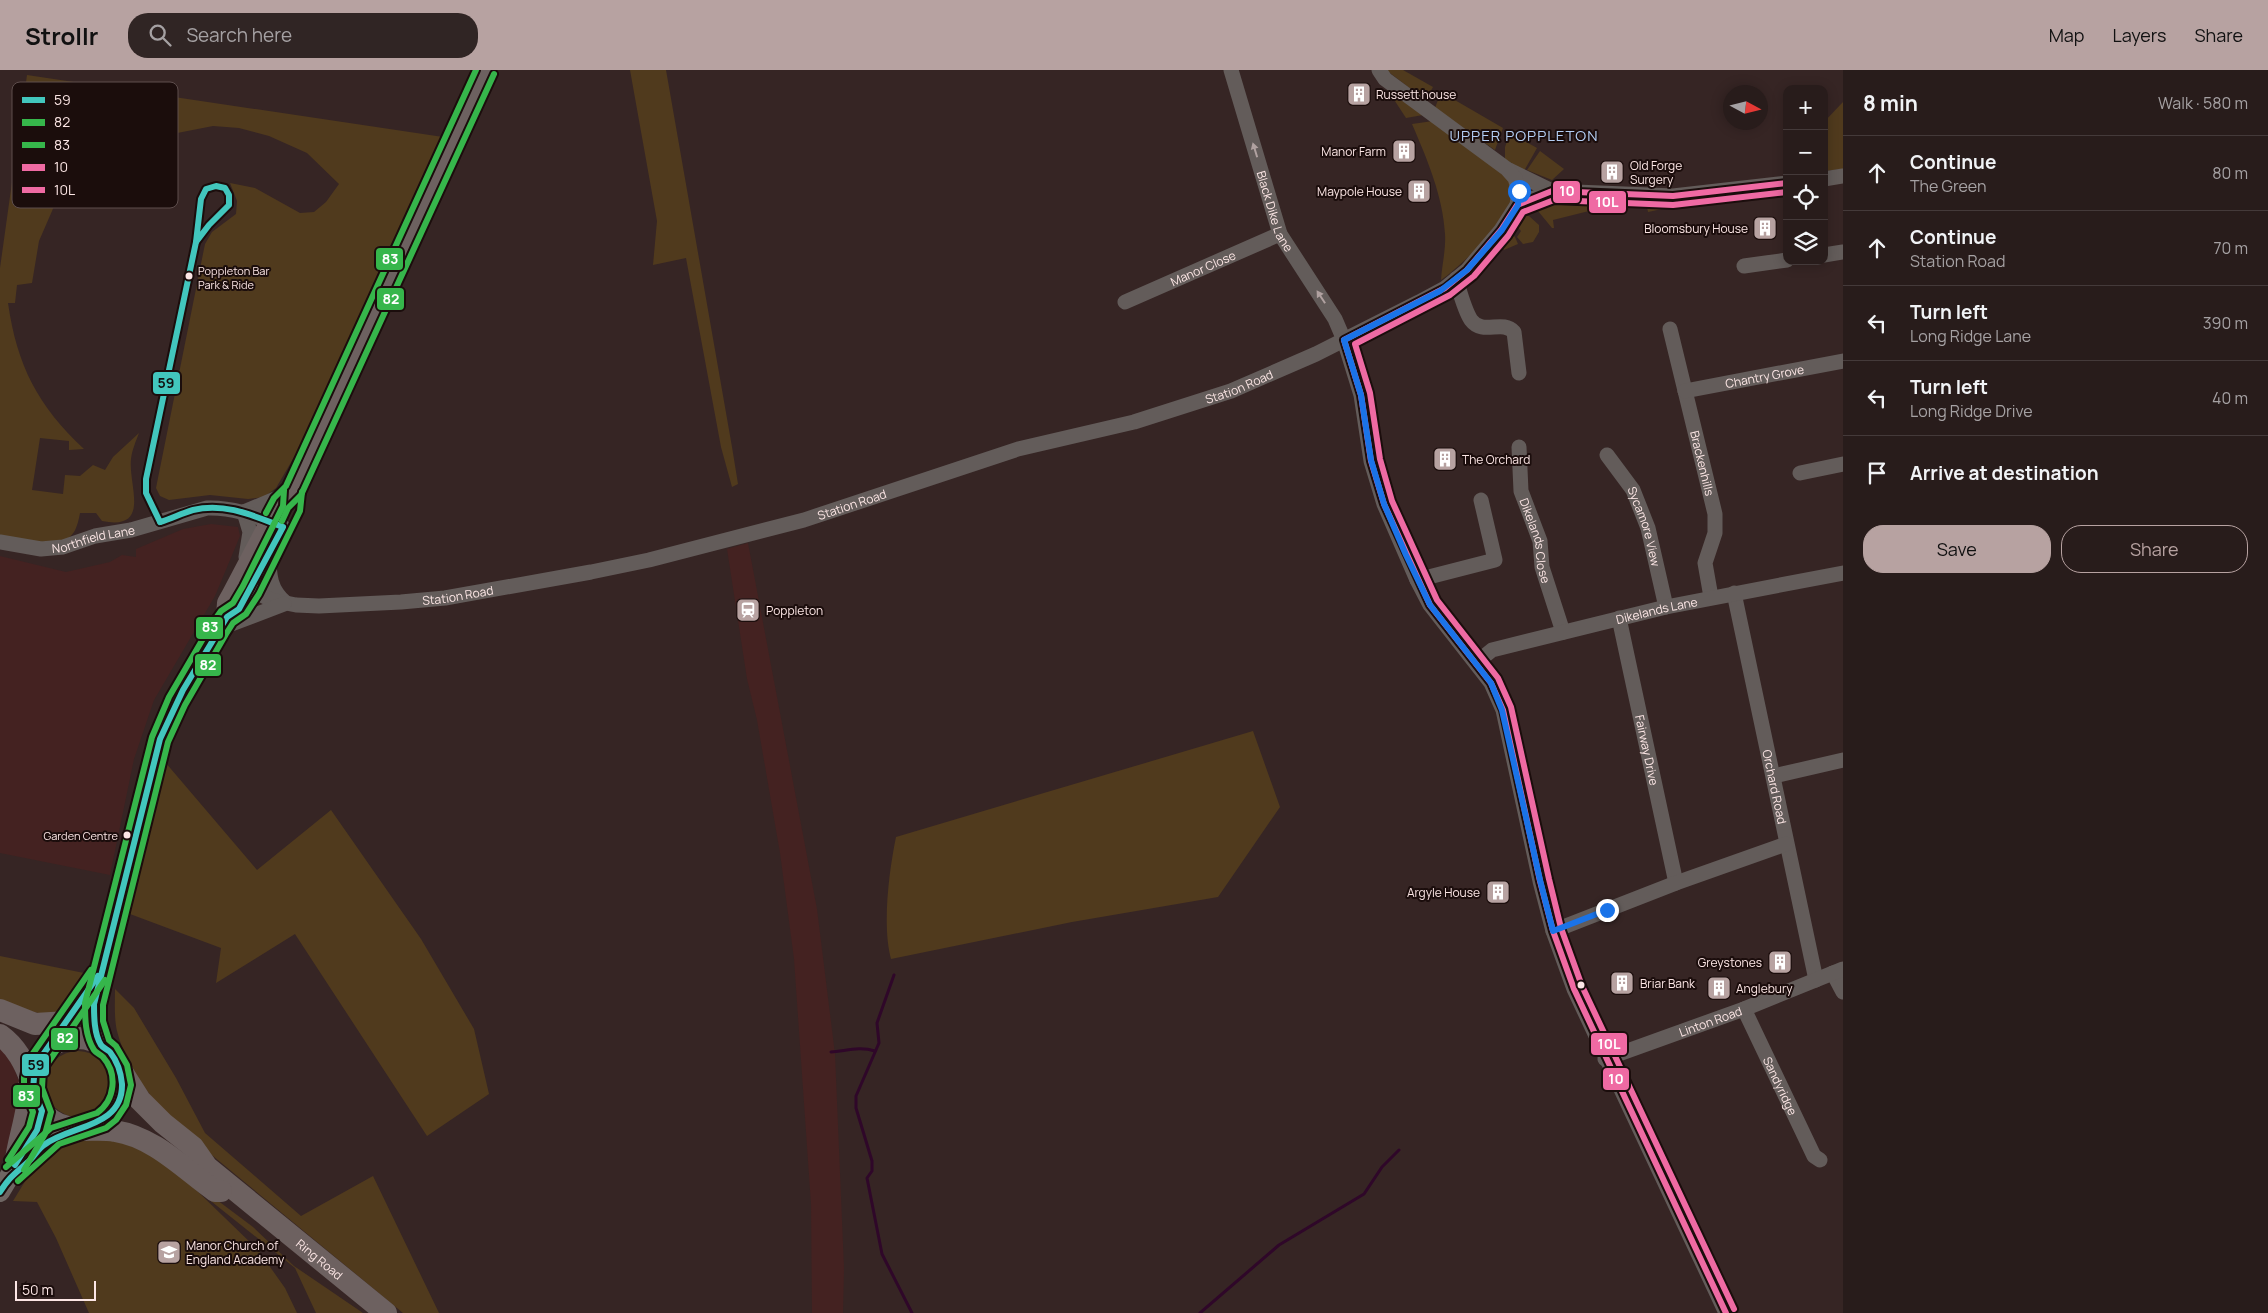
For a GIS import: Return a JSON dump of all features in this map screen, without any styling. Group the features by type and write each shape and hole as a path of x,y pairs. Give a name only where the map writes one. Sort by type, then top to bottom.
{"highway":[{"path":"244,583 269,556 281,503 293,491 486,70"},
{"path":"101,1045 93,1013 100,972 112,937 160,739 177,701 223,623 239,609 244,583 277,525"},
{"path":"13,1170 28,1112 31,1079 35,1066 68,1022 100,972"},
{"path":"78,1129 92,1125 109,1115 120,1094 123,1072 106,1019 100,972"},
{"path":"0,1010 35,1024 68,1022"},
{"path":"0,1020 22,1035 51,1046 76,1038 101,1045 109,1052 123,1072"},
{"path":"0,1035 10,1042 18,1052 31,1079 36,1102 48,1117 63,1126 78,1129 116,1131 133,1136 158,1148 215,1191 237,1193"},
{"name":"Ring Road","path":"123,1072 140,1100 163,1123 193,1147 207,1167 386,1313"},
{"name":"Ring Road","path":"109,1115 127,1118 139,1123 185,1157 207,1167"}],"main road":[{"path":"0,1192 36,1130 42,1111"},
{"path":"13,1170 56,1136 78,1129"}],"street":[{"name":"Black Dike Lane","path":"1230,70 1280,234 1336,319 1344,340 1361,395 1371,460 1384,504 1430,605 1491,683 1502,710 1553,931 1574,989 1605,1059 1726,1313"},
{"path":"1382,74 1507,169 1515,178 1519,191 1518,205 1552,191"},
{"path":"1507,169 1552,191 1589,193 1673,196 1783,183"},
{"path":"1828,178 1843,176"},
{"name":"Station Road","path":"244,583 265,598 286,603 319,606 446,598 520,586 649,560 804,520 1018,449 1134,422 1231,391 1316,354 1440,291 1467,270 1502,230 1518,205"},
{"name":"Manor Close","path":"1125,302 1280,234"},
{"path":"1828,254 1843,252"},
{"path":"1744,266 1783,261"},
{"path":"1456,279 1470,319 1476,325 1490,328 1503,325 1514,332 1519,373"},
{"name":"Brackenhills","path":"1670,329 1715,514 1715,533 1705,563 1711,597"},
{"name":"Chantry Grove","path":"1686,391 1843,361"},
{"name":"Dikelands Close","path":"1519,447 1521,491 1540,541 1542,566 1563,632"},
{"name":"Sycamore View","path":"1607,455 1633,490 1648,528 1666,607"},
{"path":"1800,473 1843,464"},
{"path":"244,583 250,539 244,512 293,491"},
{"path":"1417,580 1495,560 1481,500"},
{"name":"Northfield Lane","path":"0,542 41,549 63,547 95,536 160,522 193,510 220,508 244,512 277,525"},
{"path":"223,623 286,603 271,585 269,556"},
{"name":"Dikelands Lane","path":"1476,663 1492,650 1619,618 1711,597 1843,573"},
{"name":"Orchard Road","path":"1734,593 1816,980"},
{"name":"Fairway Drive","path":"1619,618 1676,883"},
{"path":"1774,776 1843,760"},
{"path":"1553,931 1676,883 1786,844"},
{"path":"1838,971 1843,992"},
{"name":"Linton Road","path":"1605,1059 1744,1009 1838,971"},
{"name":"Sandyridge","path":"1744,1009 1814,1156 1820,1160"}],"shaded area":[{"path":"630,70 666,70 738,484 732,487 721,447 686,258 653,265 657,221"},
{"path":"1386,70 1403,70 1433,87 1424,99"},
{"path":"27,75 74,82 26,82"},
{"path":"1394,92 1423,115 1406,118 1391,95"},
{"path":"1441,92 1503,128 1495,150 1435,108"},
{"path":"178,98 443,137 300,447 276,488 264,497 248,499 210,495 169,500 160,496 156,488 205,244 212,232 236,214 237,201 230,183 255,188 300,213 314,212 326,202 339,184 307,153 269,136 239,128 213,126 178,133"},
{"path":"1843,102 1843,169 1828,171 1828,118"},
{"path":"1433,121 1512,180 1512,199 1502,219 1471,255 1441,280 1445,240 1444,220 1429,164 1412,124"},
{"path":"1510,133 1537,148 1524,171 1505,159 1505,147"},
{"path":"1540,151 1564,169 1552,180 1527,170"},
{"path":"12,182 12,208 53,208 39,241 32,283 17,285 15,303 8,303 17,346 32,384 42,401 68,433 84,449 69,450 69,441 40,438 32,490 63,494 65,475 80,476 93,465 105,470 113,457 139,433 131,459 134,504 132,513 127,519 117,522 102,521 96,513 80,513 74,532 68,538 50,543 0,536 0,268"},
{"path":"1546,198 1620,200 1620,211 1609,206 1553,220 1554,228 1552,228 1538,211 1538,204"},
{"path":"1669,200 1671,207 1648,212 1647,207 1651,202"},
{"path":"1521,216 1529,216 1539,225 1539,232 1533,242 1523,244 1517,237 1521,231 1514,223"},
{"path":"1509,231 1515,237 1518,244 1504,250 1500,240"},
{"path":"211,524 238,527 240,536 215,596 154,700 134,759 110,875 0,853 0,556 66,572 110,562 122,555 136,557 136,549 183,529"},
{"path":"748,543 817,909 835,1054 844,1268 843,1313 812,1313 811,1204 794,959 780,853 757,720 747,679 727,549"},
{"path":"1253,731 1280,807 1218,897 1072,922 891,959 888,946 887,915 889,882 896,837"},
{"path":"165,762 257,870 331,810 421,939 474,1029 489,1094 427,1136 295,934 216,983 221,948 130,914"},
{"path":"0,956 84,973 86,985 63,1018 0,1005"},
{"path":"115,989 134,1008 176,1078 205,1133 301,1216 373,1176 439,1313 403,1313 179,1128 142,1084 127,1059 116,1026"},
{"path":"0,1046 10,1059 21,1086 17,1130 0,1164"},
{"path":"84,1051 102,1060 109,1071 111,1084 109,1097 102,1108 91,1115 72,1117 54,1108 47,1097 45,1078 54,1060 65,1053"},
{"name":"Manor Church of England Academy","path":"88,1139 119,1141 165,1161 253,1227 294,1266 363,1313 316,1313 295,1268 192,1186 258,1250 285,1288 297,1313 89,1313 56,1238 37,1202 13,1201 35,1165 59,1145"}],"waterway":[{"path":"894,975 877,1023 879,1043 856,1096 856,1108 872,1161 872,1171 867,1178 882,1254 912,1313"},
{"path":"831,1052 858,1049 875,1051"},
{"path":"1200,1313 1279,1245 1364,1194 1382,1167 1399,1150"}],"transit line":[{"name":"83","path":"266,513 274,498 286,486 476,70"},
{"name":"82","path":"282,521 288,508 301,495 494,74"},
{"name":"10","path":"1726,1313 1574,989 1553,931 1540,881 1503,710 1491,683 1430,605 1384,504 1371,461 1361,395 1344,340 1445,288 1467,270 1501,230 1517,205 1552,191 1673,196 1783,183"},
{"name":"59","path":"216,186 225,188 229,195 229,205 209,225 196,242 201,199 206,189 216,186"},
{"name":"10L","path":"1734,1309 1582,986 1561,928 1511,707 1498,678 1437,600 1392,501 1380,459 1370,393 1355,344 1450,295 1474,276 1508,236 1523,212 1554,200 1673,205 1783,192"},
{"name":"59","path":"160,522 146,493 146,479 196,242"},
{"name":"83","path":"6,1167 51,1128 97,1113 103,1108 111,1094 111,1071 103,1057 91,1045 85,1021 85,1003 152,737 169,697 211,625 221,611 233,603 243,586 283,506 284,490"},
{"name":"82","path":"18,1181 59,1144 106,1128 116,1120 126,1105 131,1085 127,1065 116,1046 109,1040 103,1021 103,1005 168,742 185,705 226,634 233,623 246,614 259,594 300,511 302,492"},
{"name":"59","path":"0,1192 10,1179 42,1147 55,1138 93,1124 105,1117 114,1109 120,1098 122,1084 120,1071 112,1055 102,1046 97,1036 94,1004 160,739 183,690 227,617 239,609 283,527 239,511 216,508 193,510 160,522"},
{"name":"83","path":"8,1160 29,1127 33,1112 24,1090 27,1062 91,970"},
{"name":"59","path":"15,1165 37,1130 42,1111 33,1089 35,1066 98,976"},
{"name":"82","path":"24,1170 45,1134 51,1112 42,1088 43,1070 105,980"}],"place":[{"name":"Russett house","path":"1359,94"},
{"name":"Manor Farm","path":"1404,151"},
{"name":"Old Forge Surgery","path":"1612,172"},
{"name":"Maypole House","path":"1419,191"},
{"name":"Bloomsbury House","path":"1765,228"},
{"name":"Poppleton Bar Park & Ride","path":"189,276"},
{"name":"The Orchard","path":"1445,459"},
{"name":"Poppleton","path":"748,610"},
{"name":"Garden Centre","path":"127,835"},
{"name":"Argyle House","path":"1498,892"},
{"name":"Greystones","path":"1780,962"},
{"name":"Briar Bank","path":"1622,983"},
{"name":"Anglebury","path":"1719,988"},
{"name":"Manor Church of England Academy","path":"169,1252"}],"district":[{"name":"UPPER POPPLETON","path":"1524,135"}],"route":[{"path":"1519,191 1518,205 1502,230 1467,270 1440,291 1344,340 1361,395 1371,460 1384,504 1430,605 1491,683 1502,710 1553,931 1607,910"}]}
